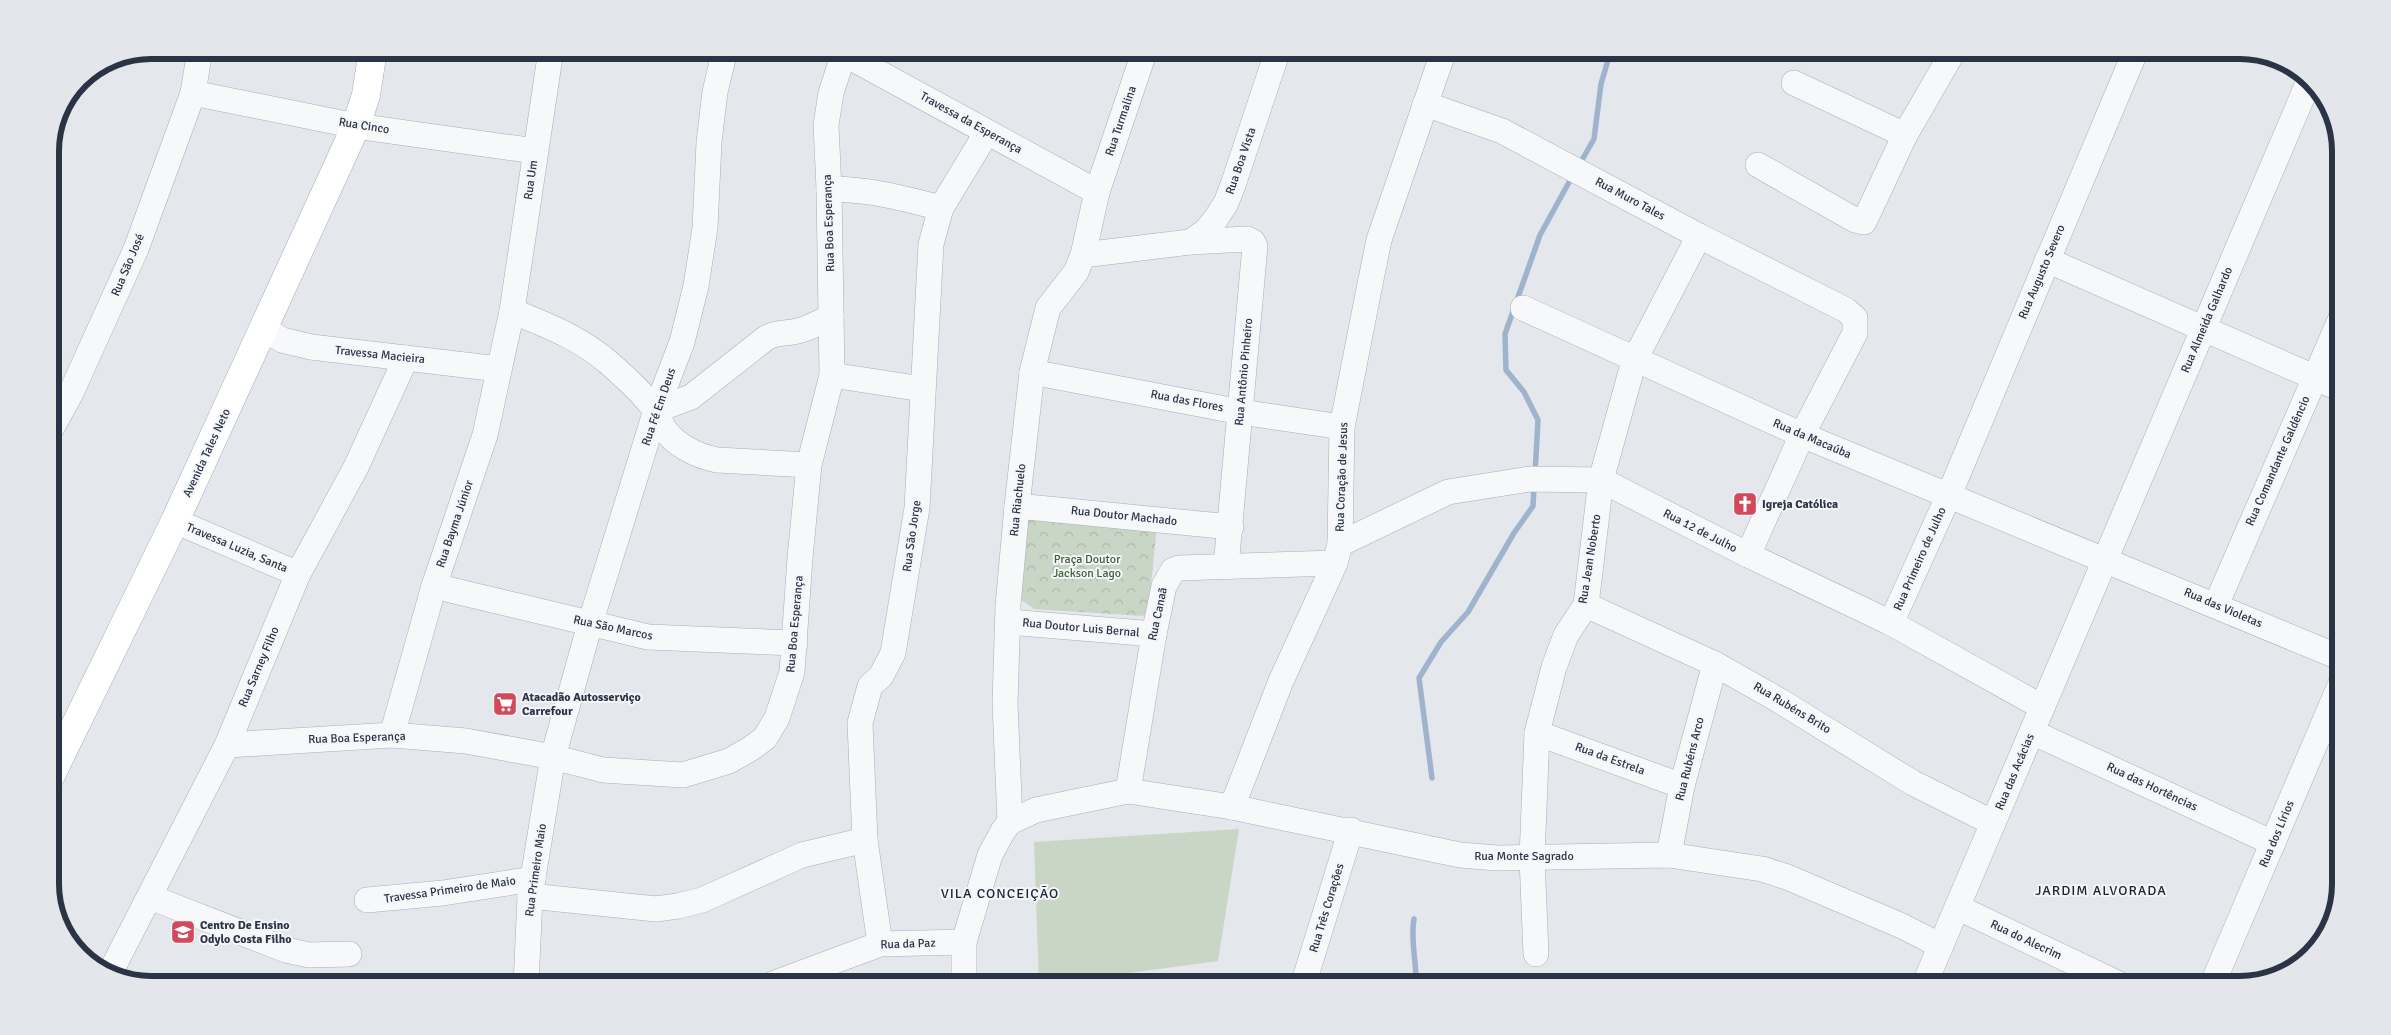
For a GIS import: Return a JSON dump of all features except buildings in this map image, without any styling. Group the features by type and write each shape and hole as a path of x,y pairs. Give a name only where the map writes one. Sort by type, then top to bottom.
{"main road":[{"name":"Avenida Tales Neto","path":"59,759 175,521 356,126 366,95 372,59"}],"street":[{"name":"Rua São José","path":"59,415 70,395 136,249 193,93 199,59"},
{"name":"Rua Um","path":"512,311 550,59"},
{"name":"Rua Fé Em Deus","path":"553,757 590,624 656,410 682,342 696,286 705,228 709,142 715,92 723,59"},
{"name":"Rua Boa Esperança","path":"227,745 392,735 466,741 553,757 603,770 683,775 729,761 765,738 777,718 792,672 800,558 810,465 832,374 826,125 831,93 840,59"},
{"name":"Travessa da Esperança","path":"856,59 1097,192"},
{"name":"Rua Turmalina","path":"1097,192 1140,59"},
{"name":"Rua Boa Vista","path":"1190,242 1206,231 1226,203 1275,59"},
{"name":"Rua Coração de Jesus","path":"1232,807 1281,681 1338,554 1342,427 1379,240 1441,59"},
{"path":"1758,165 1855,220 1864,222 1905,135 1949,59"},
{"name":"Rua Augusto Severo","path":"1949,495 2132,59"},
{"path":"1794,82 1905,135"},
{"name":"Rua Almeida Galhardo","path":"2105,560 2306,87"},
{"name":"Rua Cinco","path":"193,93 356,126 535,151"},
{"name":"Rua Muro Tales","path":"1425,104 1502,131 1699,236 1846,310 1854,318 1855,333 1802,435"},
{"name":"Rua São Jorge","path":"880,944 865,840 860,722 870,686 881,676 893,654 916,508 931,244 941,208 987,132"},
{"path":"829,189 856,189 886,194 941,208"},
{"name":"Rua Riachuelo","path":"1010,822 1005,704 1008,622 1017,506 1032,372 1048,308 1076,272 1083,255 1097,192"},
{"name":"Rua Jean Noberto","path":"1536,954 1532,858 1537,733 1554,667 1566,635 1586,605 1602,480 1634,360 1699,236"},
{"name":"Rua Antônio Pinheiro","path":"1190,242 1247,239 1253,242 1241,412 1226,567"},
{"path":"1083,255 1190,242"},
{"path":"2047,260 2332,385"},
{"name":"Rua da Macaúba","path":"1523,308 1802,435 2105,560"},
{"path":"512,311 560,331 589,348 609,363 656,410 663,427 670,436 683,447 704,458 810,465"},
{"name":"Rua Bayma Júnior","path":"392,735 434,586 485,434 512,311"},
{"path":"656,410 691,397 772,335 778,332 791,333 803,330 832,317"},
{"name":"Travessa Macieira","path":"264,329 282,340 311,347 499,369"},
{"name":"Rua Comandante Galdêncio","path":"2216,604 2332,338"},
{"name":"Rua Sarney Filho","path":"113,968 227,745 298,574 356,467 406,358"},
{"name":"Rua das Flores","path":"1032,372 1241,412 1342,427"},
{"path":"832,374 922,389"},
{"path":"1748,556 1802,435"},
{"name":"Rua 12 de Julho","path":"1338,554 1448,492 1539,479 1602,480 1748,556 1891,623 2042,707"},
{"name":"Rua Primeiro de Julho","path":"1891,623 1949,495"},
{"name":"Rua Doutor Machado","path":"1017,506 1231,527"},
{"name":"Travessa Luzia, Santa","path":"175,521 298,574"},
{"name":"Rua Canaã","path":"1128,791 1154,634 1164,586 1173,570 1226,567 1338,554"},
{"name":"Rua das Violetas","path":"2105,560 2216,604 2332,654"},
{"name":"Rua das Acácias","path":"1928,976 2105,560"},
{"name":"Rua São Marcos","path":"434,586 648,637 795,644"},
{"name":"Rua Rubéns Brito","path":"1586,605 1715,664 1780,700 1913,783 1993,823"},
{"name":"Rua Doutor Luis Bernal","path":"1008,622 1154,634"},
{"name":"Rua Rubéns Arco","path":"1669,854 1682,786 1715,664"},
{"name":"Rua dos Lírios","path":"2216,976 2332,704"},
{"name":"Rua das Hortências","path":"2032,732 2273,843"},
{"name":"Rua da Estrela","path":"1537,733 1682,786"},
{"name":"Rua Primeiro Maio","path":"526,976 531,887 553,757"},
{"name":"Rua Monte Sagrado","path":"1010,822 1036,810 1128,791 1232,807 1351,830 1460,855 1532,858 1669,854 1762,869 1787,877 1902,926 1941,946"},
{"path":"964,976 964,942 990,856 1010,822"},
{"name":"Rua Três Corações","path":"1306,976 1351,830"},
{"name":"Travessa Primeiro de Maio","path":"367,900 531,887 656,909 702,900 802,855 865,840"},
{"path":"150,897 286,950 309,955 349,954"},
{"name":"Rua do Alecrim","path":"1957,907 2103,976"},
{"name":"Rua da Paz","path":"794,976 880,944 964,942"}],"green space":[{"name":"Praça Doutor Jackson Lago","path":"1036,513 1157,526 1148,613 1143,616 1034,609 1020,599 1026,520"},
{"path":"1239,829 1218,961 1106,976 1039,976 1034,842"}],"waterway":[{"path":"1579,165 1594,139 1601,84 1608,59"},
{"path":"1535,474 1538,420 1524,392 1506,370 1505,334 1540,235 1573,175"},
{"path":"1432,778 1419,678 1441,642 1468,612 1514,533 1533,506 1534,486"},
{"path":"1414,919 1413,935 1416,976"}],"place":[{"name":"Igreja Católica","path":"1745,504"},
{"name":"Atacadão Autosserviço Carrefour","path":"505,704"},
{"name":"Centro De Ensino Odylo Costa Filho","path":"183,932"}],"district":[{"name":"JARDIM ALVORADA","path":"2101,890"},
{"name":"VILA CONCEIÇÃO","path":"1000,893"}]}
